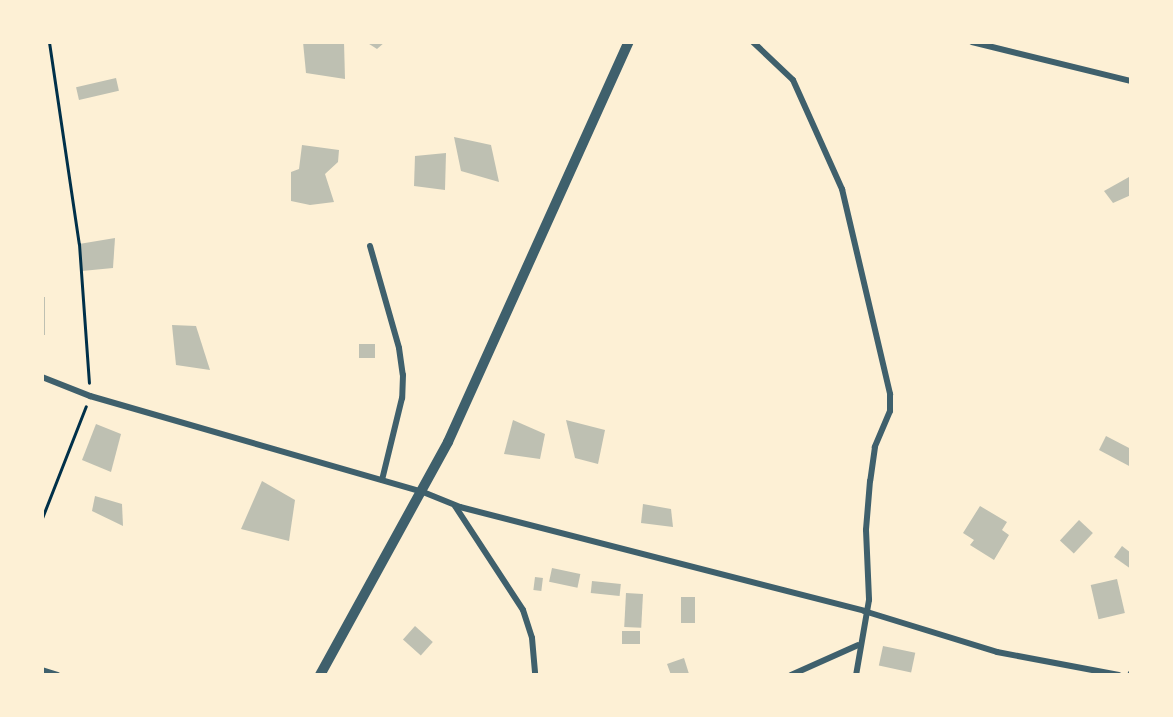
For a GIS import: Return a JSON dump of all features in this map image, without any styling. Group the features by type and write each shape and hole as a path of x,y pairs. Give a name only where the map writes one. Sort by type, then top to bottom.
{"street":[{"path":"320,675 423,492 492,348 629,42"},
{"path":"753,42 793,80 842,189 890,394 891,411 875,447 870,481 866,530 869,600 864,611 858,645 856,675"},
{"path":"972,42 1131,81"},
{"path":"370,246 399,348 402,375 402,398 382,480"},
{"path":"42,377 90,396 423,492 454,504 864,611 998,652 1119,675"},
{"path":"454,504 523,610 532,638 535,675"},
{"path":"791,675 858,645"},
{"path":"42,670 57,675"}],"path":[{"path":"42,518 90,396 79,244 49,42"}],"building":[{"path":"303,42 344,42 345,79 306,73"},
{"path":"366,42 385,42 377,49"},
{"path":"116,78 119,91 79,100 76,87"},
{"path":"454,137 491,145 499,182 461,171"},
{"path":"302,145 339,150 338,162 325,174 334,202 310,205 291,201 291,172 299,169"},
{"path":"446,153 445,190 414,186 415,156"},
{"path":"1129,177 1131,195 1113,203 1104,191"},
{"path":"115,238 113,268 82,271 79,244"},
{"path":"42,297 45,297 45,335 42,335"},
{"path":"172,325 196,326 210,370 176,365"},
{"path":"359,344 375,344 375,358 359,358"},
{"path":"513,420 545,434 540,459 504,454"},
{"path":"566,420 605,430 598,464 575,458"},
{"path":"96,424 121,434 111,472 82,460"},
{"path":"1106,436 1131,449 1131,467 1099,450"},
{"path":"262,481 295,500 289,541 241,529"},
{"path":"95,496 122,504 123,526 92,511"},
{"path":"643,504 671,509 673,527 641,523"},
{"path":"980,506 1007,522 1002,530 1009,535 994,560 970,545 974,540 963,533"},
{"path":"1079,520 1093,533 1074,553 1060,540"},
{"path":"1122,546 1131,553 1131,569 1114,557"},
{"path":"552,568 580,574 577,588 549,582"},
{"path":"535,577 543,578 541,591 533,590"},
{"path":"1117,579 1125,613 1099,619 1091,585"},
{"path":"592,581 621,584 620,596 591,593"},
{"path":"626,593 643,594 641,628 624,627"},
{"path":"681,597 695,597 695,623 681,623"},
{"path":"415,626 433,642 421,655 403,639"},
{"path":"622,631 640,631 640,644 622,644"},
{"path":"883,646 915,653 911,672 879,666"},
{"path":"684,658 689,674 671,675 667,664"}]}
